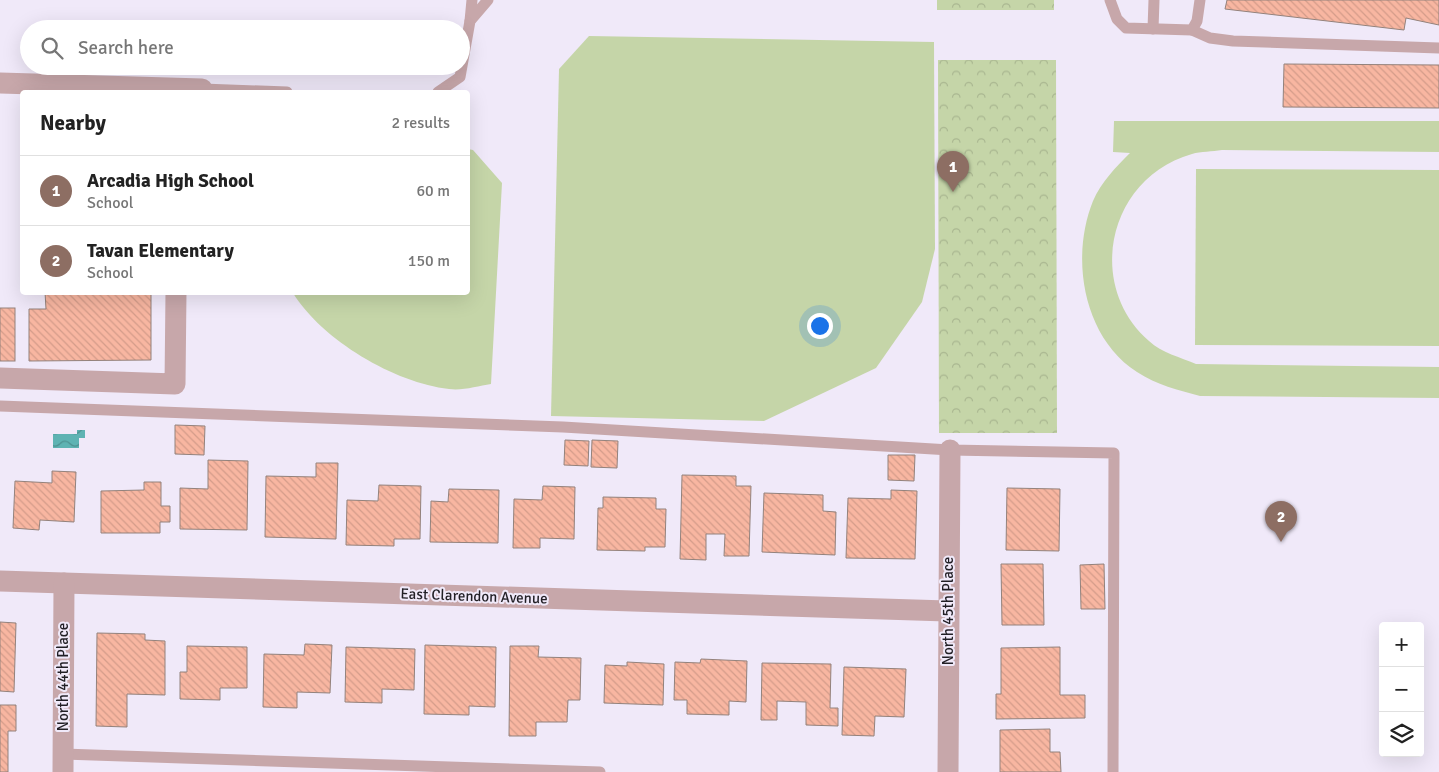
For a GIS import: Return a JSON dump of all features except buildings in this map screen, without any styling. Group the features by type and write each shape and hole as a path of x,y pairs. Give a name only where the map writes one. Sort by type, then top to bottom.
{"street":[{"path":"0,83 177,90 202,89"},
{"path":"0,378 175,384 176,295"},
{"name":"North 45th Place","path":"948,772 950,450"},
{"name":"East Clarendon Avenue","path":"0,581 948,611"},
{"name":"North 44th Place","path":"63,763 64,583"}],"lane":[{"path":"470,21 472,0"},
{"path":"470,21 488,0"},
{"path":"1110,0 1117,19 1126,28 1192,30 1210,38 1233,41 1439,48"},
{"path":"1154,0 1154,29"},
{"path":"1192,30 1197,20 1200,0"},
{"path":"441,90 460,75"},
{"path":"202,89 230,90"},
{"path":"0,406 562,427 950,450 1114,453 1113,772"},
{"path":"63,763 600,772"}],"green space":[{"path":"937,0 1054,0 1054,10 937,10"},
{"path":"589,36 934,42 935,249 922,302 876,368 764,421 551,416 559,69"},
{"path":"938,60 1056,60 1057,433 939,433"},
{"path":"1114,121 1439,121 1439,152 1222,150 1199,152 1164,166 1141,185 1125,208 1115,235 1112,263 1117,291 1129,318 1149,341 1171,354 1196,364 1439,367 1439,398 1200,396 1168,387 1152,380 1137,372 1119,357 1104,339 1093,318 1086,295 1083,271 1086,223 1093,201 1114,169 1130,153 1113,152"},
{"path":"470,149 473,150 502,183 491,384 465,389 449,389 406,378 362,356 341,342 322,327 295,295 470,295"},
{"path":"1196,169 1439,170 1439,346 1195,345"}],"water":[{"path":"77,430 85,430 85,438 79,438 79,448 53,448 53,434 77,434"}],"place":[{"name":"Arcadia High School","path":"953,192"},
{"name":"Tavan Elementary","path":"1281,542"}]}
